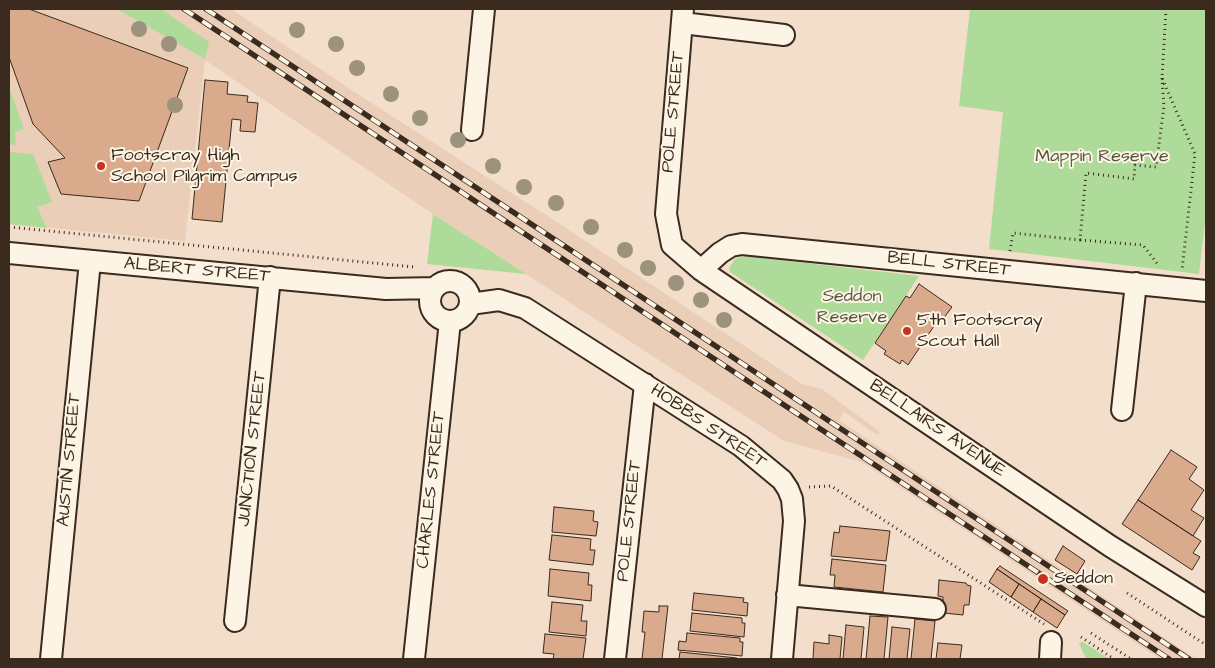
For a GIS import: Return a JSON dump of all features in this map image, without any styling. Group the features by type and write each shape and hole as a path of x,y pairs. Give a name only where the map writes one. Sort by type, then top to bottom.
{"street":[{"path":"472,130 484,9"},
{"path":"683,16 784,35"},
{"name":"POLE STREET","path":"672,244 666,214 683,16"},
{"name":"BELLAIRS AVENUE","path":"672,244 701,270 1110,546 1206,606"},
{"name":"BELL STREET","path":"701,270 731,246 742,244 1206,291"},
{"name":"ALBERT STREET","path":"9,253 270,277 433,295"},
{"name":"AUSTIN STREET","path":"51,659 90,261"},
{"name":"JUNCTION STREET","path":"235,621 270,277"},
{"path":"448,281 456,282 467,290 470,304 463,317 457,320 442,320 432,310 433,295 441,283 448,281"},
{"path":"1122,410 1136,283"},
{"name":"HOBBS STREET","path":"470,304 499,300 525,308 741,446 775,472 788,488 792,499 794,521 782,659"},
{"name":"CHARLES STREET","path":"414,659 450,321"},
{"name":"POLE STREET","path":"615,659 645,384"},
{"path":"788,595 935,609"}],"path":[{"path":"1080,240 1086,173 1134,178 1135,165 1156,167 1164,106 1162,78 1166,9"},
{"path":"1162,78 1195,154 1181,274"},
{"path":"9,227 418,267"},
{"path":"1007,270 1013,233 1143,246 1162,270"},
{"path":"788,488 831,486 1051,644"},
{"path":"1127,593 1206,645"},
{"path":"1091,633 1131,659"},
{"path":"1081,637 1114,659"}],"shaded area":[{"path":"9,9 231,9 359,95 566,228 802,384 822,389 880,432 877,435 844,412 839,420 1196,659 1160,659 862,462 784,441 433,214 205,60 185,241 9,224"}],"green space":[{"path":"117,9 161,9 209,42 205,59"},
{"name":"Mappin Reserve","path":"970,9 1206,9 1206,214 1199,274 989,249 1003,112 959,106"},
{"path":"9,87 24,129 15,132 16,145 9,144"},
{"path":"9,152 33,154 52,202 37,207 47,228 9,224"},
{"path":"433,214 526,274 427,264"},
{"name":"Seddon Reserve","path":"745,256 919,276 863,360 730,272 729,268 735,259"},
{"path":"1083,642 1109,659 1086,659 1079,643"}],"building":[{"path":"9,9 29,9 188,68 139,201 61,194 48,162 65,158 33,124 9,57"},
{"path":"205,80 228,82 227,94 248,96 247,102 258,103 255,132 240,131 241,120 232,119 222,222 192,219"},
{"name":"5th Footscray Scout Hall","path":"919,284 952,307 943,319 940,317 908,365 902,360 900,364 884,354 886,351 875,343 906,296 910,298"},
{"path":"1171,450 1197,467 1189,479 1204,490 1191,510 1204,518 1193,536 1138,500"},
{"path":"1138,500 1201,541 1193,553 1200,557 1192,570 1122,524"},
{"path":"554,507 594,511 593,521 598,522 596,536 552,532"},
{"path":"840,526 890,531 886,561 831,556 834,532 839,533"},
{"path":"552,535 591,539 590,550 595,550 593,565 549,560"},
{"path":"1063,546 1085,561 1077,574 1055,560"},
{"path":"832,559 886,565 883,592 834,587 835,575 830,575"},
{"path":"1000,566 1068,611 1065,615 997,569"},
{"path":"550,569 589,573 588,585 592,585 591,601 548,596"},
{"path":"997,569 1019,584 1011,597 989,582"},
{"path":"939,580 966,583 971,586 969,605 964,605 963,615 944,613 945,603 943,602 943,597 938,596"},
{"path":"1019,584 1041,599 1033,612 1011,597"},
{"path":"694,593 744,598 743,602 748,603 747,616 692,610"},
{"path":"1041,599 1065,615 1057,628 1033,612"},
{"path":"552,602 583,605 581,621 587,621 586,636 549,632"},
{"path":"659,606 668,606 662,659 642,659 645,632 642,632 644,611 659,612"},
{"path":"692,613 742,618 742,623 745,623 744,637 690,631"},
{"path":"870,616 888,617 884,659 866,659"},
{"path":"915,619 935,621 931,659 911,659"},
{"path":"846,625 864,627 861,659 843,659"},
{"path":"892,627 910,629 907,659 889,659"},
{"path":"687,633 740,638 740,642 743,642 742,656 678,650 679,641 686,642"},
{"path":"545,634 586,638 583,659 553,659 554,654 543,653"},
{"path":"829,635 842,637 840,659 813,659 814,642 829,644"},
{"path":"938,643 962,645 960,659 936,659"},
{"path":"680,652 737,658 737,659 679,659"}],"railway":[{"path":"184,9 1169,659"},
{"path":"206,9 1189,659"}],"place":[{"name":"Footscray High School Pilgrim Campus","path":"101,166"},
{"name":"5th Footscray Scout Hall","path":"907,331"},
{"name":"Seddon","path":"1043,579"}]}
